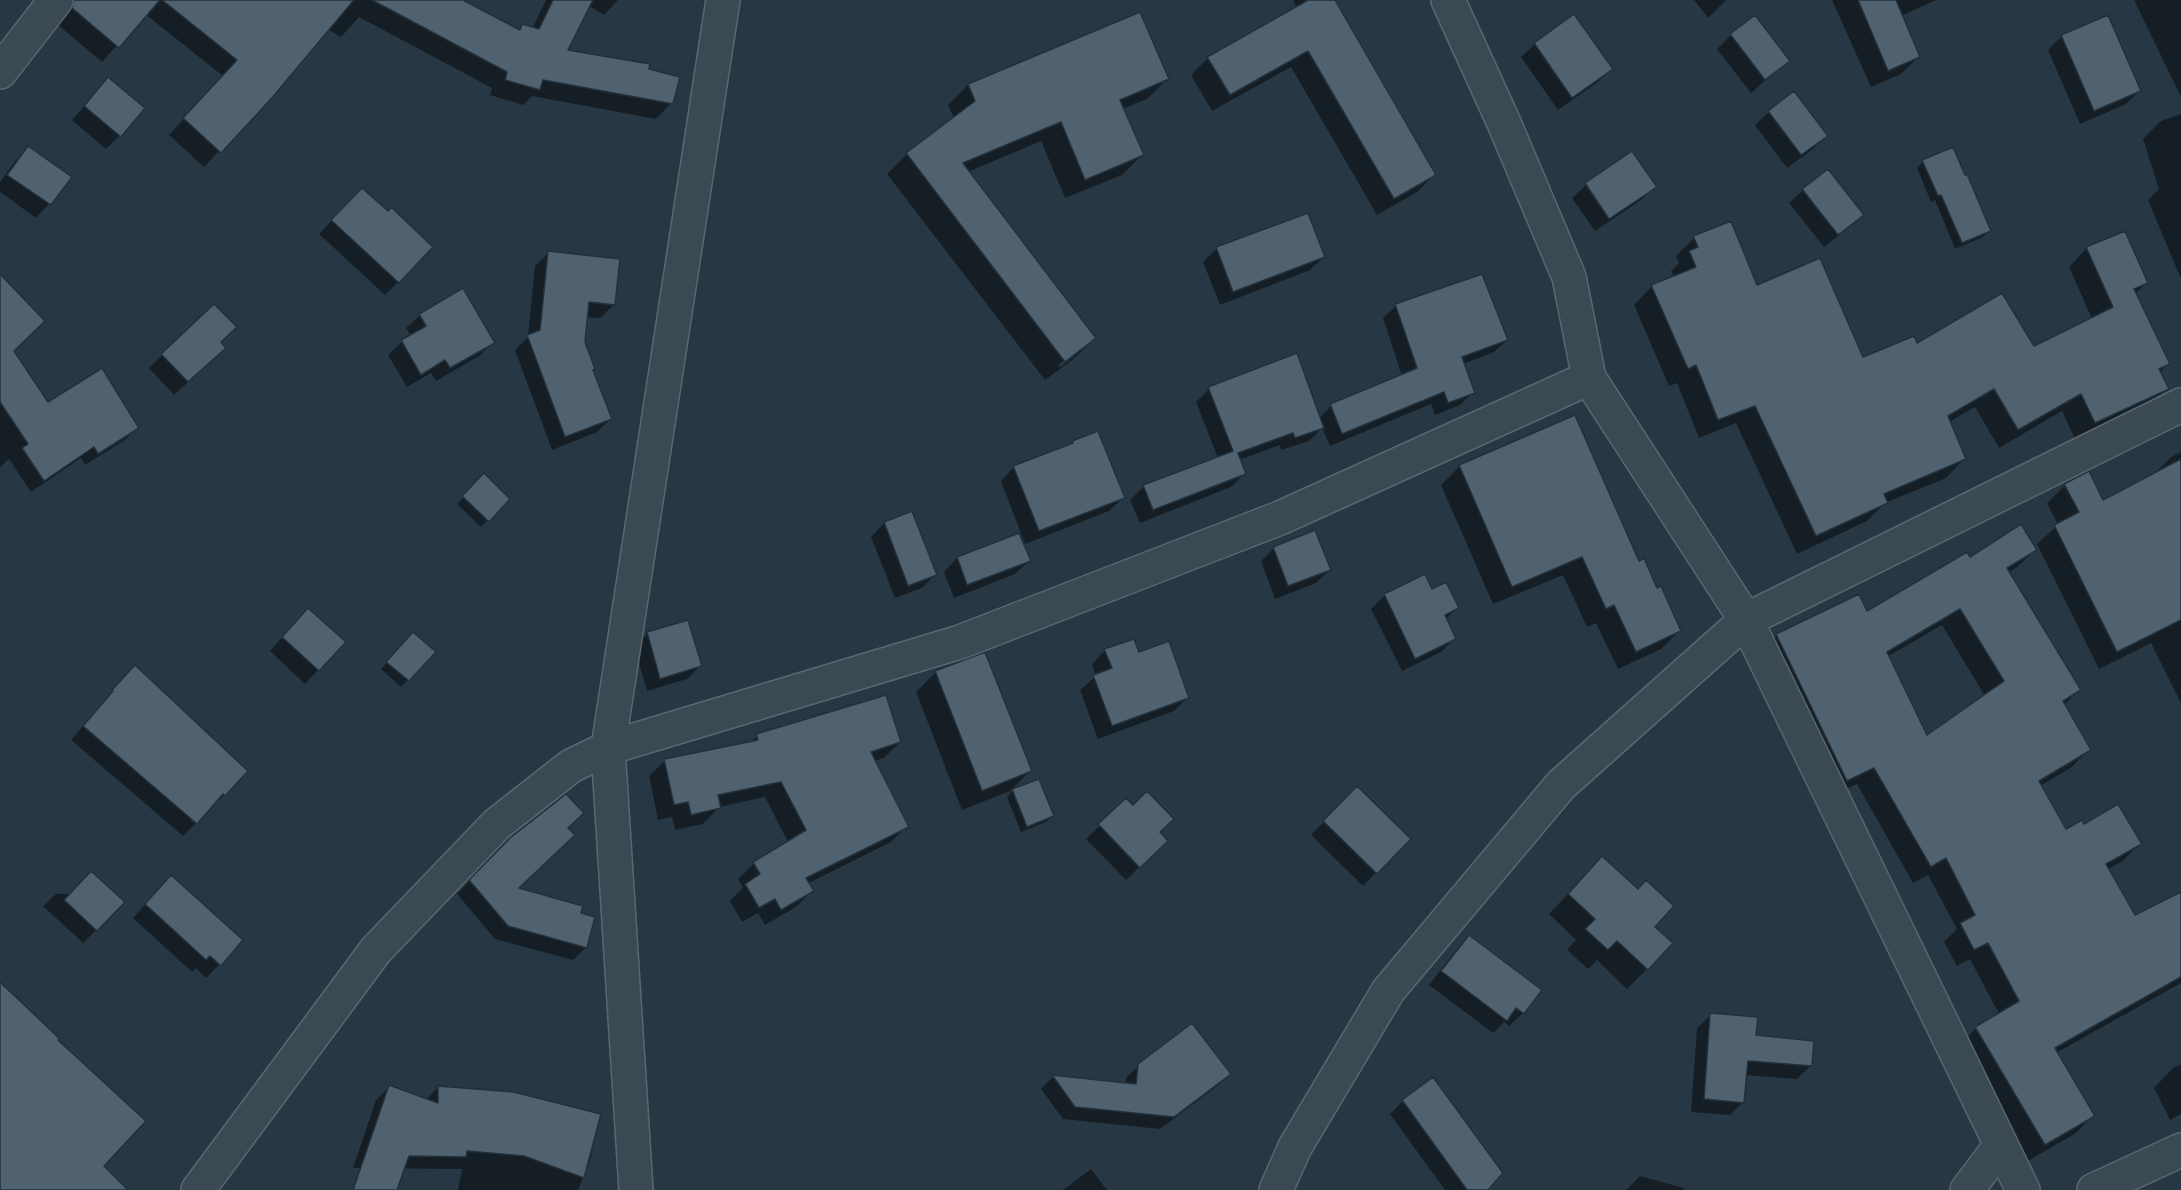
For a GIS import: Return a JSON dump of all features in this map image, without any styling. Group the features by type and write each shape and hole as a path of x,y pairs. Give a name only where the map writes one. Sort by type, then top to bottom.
{"street":[{"path":"0,72 56,0"},
{"path":"636,1190 608,748 723,0"},
{"path":"1448,0 1504,123 1569,277 1589,378 1746,620 2023,1190"},
{"path":"198,1190 376,950 497,824 571,765 608,748 960,642 1280,518 1589,378"},
{"path":"1276,1190 1295,1147 1388,991 1561,785 1746,620 2181,405"},
{"path":"1967,1190 2001,1145"},
{"path":"2094,1190 2181,1150"}],"building":[{"path":"74,0 160,0 119,48 72,8"},
{"path":"162,0 354,0 271,99 221,153 183,118 237,60"},
{"path":"372,0 463,0 520,30 522,24 539,29 553,0 593,0 568,50 650,64 649,69 680,77 673,104 543,80 540,90 505,80 507,72"},
{"path":"1308,0 1335,0 1436,175 1394,199 1308,51 1230,95 1207,57"},
{"path":"1858,0 1896,0 1920,57 1888,71"},
{"path":"1140,12 1169,79 1120,100 1144,155 1085,180 1061,122 963,163 1096,338 1065,362 906,153 975,101 968,84"},
{"path":"1574,14 1613,69 1572,98 1534,43"},
{"path":"1755,15 1790,61 1765,80 1730,34"},
{"path":"2108,15 2141,91 2094,111 2061,35"},
{"path":"108,77 145,108 121,137 84,106"},
{"path":"1794,91 1828,136 1801,155 1768,111"},
{"path":"28,146 72,177 51,205 7,175"},
{"path":"1953,147 1991,231 1962,243 1941,195 1938,196 1922,160"},
{"path":"1632,151 1657,187 1609,219 1585,183"},
{"path":"1828,169 1864,215 1838,235 1802,189"},
{"path":"362,188 388,211 391,207 433,247 399,283 331,220"},
{"path":"1308,213 1325,257 1233,292 1216,247"},
{"path":"1731,221 1757,285 1820,258 1863,357 1914,336 1917,343 2002,293 2034,346 2113,307 2086,247 2125,231 2148,283 2134,289 2170,364 2159,369 2169,389 2095,423 2081,394 2018,430 1994,389 1948,416 1966,459 1884,494 1888,503 1816,536 1755,406 1718,420 1696,365 1688,369 1651,285 1696,267 1689,251 1698,247 1693,236"},
{"path":"548,251 620,259 615,305 589,302 585,342 612,419 565,437 527,335 540,330"},
{"path":"0,274 45,321 14,351 48,402 102,368 139,428 98,454 94,447 44,481 22,448 28,444 0,402"},
{"path":"1482,274 1508,340 1462,357 1475,393 1448,403 1444,392 1342,434 1330,404 1417,368 1395,304"},
{"path":"463,288 495,343 450,368 445,360 421,375 401,340 426,326 419,314"},
{"path":"214,304 237,327 221,342 226,348 188,382 161,354"},
{"path":"1297,353 1324,428 1295,438 1293,433 1238,453 1246,474 1153,510 1143,485 1233,451 1208,387"},
{"path":"1575,415 1639,561 1644,558 1657,588 1661,586 1681,631 1636,652 1614,605 1606,609 1582,557 1512,587 1459,465"},
{"path":"1098,431 1125,498 1039,531 1013,466"},
{"path":"2181,459 2181,620 2117,652 2054,525 2079,512 2064,484 2089,471 2103,500"},
{"path":"484,473 510,499 489,522 462,496"},
{"path":"912,511 937,575 908,586 884,522"},
{"path":"2021,524 2037,550 2007,568 2081,690 2063,701 2091,750 2039,781 2066,829 2082,820 2084,824 2118,804 2142,844 2106,864 2135,915 2181,892 2181,977 2055,1048 2095,1116 2045,1145 1975,1027 2019,1001 1988,943 1974,950 1960,923 1975,915 1946,858 1931,867 1874,768 1847,781 1776,634 1859,594 1867,611 1967,552 1970,557","holes":["1960,609 2004,681 1927,735 1887,652"]},
{"path":"1315,530 1331,570 1288,586 1273,547"},
{"path":"1019,533 1031,561 967,585 957,557"},
{"path":"1425,574 1432,589 1446,582 1459,608 1445,615 1456,639 1415,659 1384,594"},
{"path":"308,608 346,642 319,671 282,637"},
{"path":"688,620 702,666 660,679 647,632"},
{"path":"413,632 436,652 409,681 386,662"},
{"path":"1134,639 1139,652 1169,641 1189,698 1112,726 1093,675 1112,668 1104,649"},
{"path":"985,652 1032,771 982,791 935,671"},
{"path":"135,665 248,771 225,796 223,794 197,824 83,726"},
{"path":"886,695 901,742 871,752 909,827 806,878 814,891 781,910 775,899 759,908 745,884 760,874 753,862 806,830 781,782 718,795 721,808 691,815 688,802 674,805 664,759 758,740 756,734"},
{"path":"1039,779 1054,816 1027,827 1012,789"},
{"path":"1357,786 1411,839 1377,874 1323,821"},
{"path":"1147,791 1174,819 1160,832 1168,841 1140,868 1098,824 1126,798 1133,805"},
{"path":"566,794 584,813 568,828 575,835 519,888 583,906 581,913 595,917 587,948 508,926 469,880 510,838"},
{"path":"1602,856 1638,889 1646,880 1674,906 1655,927 1673,943 1648,970 1617,941 1608,950 1585,929 1595,919 1568,894"},
{"path":"91,871 125,902 97,931 64,900"},
{"path":"171,875 243,940 221,966 210,956 206,960 145,904"},
{"path":"1469,935 1542,990 1524,1014 1516,1008 1507,1021 1441,971"},
{"path":"0,982 59,1038 58,1040 146,1121 104,1166 128,1190 0,1190"},
{"path":"1710,1013 1758,1017 1756,1035 1814,1041 1812,1066 1748,1061 1744,1103 1704,1099"},
{"path":"1192,1023 1231,1074 1174,1117 1075,1107 1052,1075 1136,1084 1138,1064"},
{"path":"1433,1077 1503,1173 1488,1190 1467,1190 1402,1100"},
{"path":"389,1085 438,1103 438,1086 514,1092 601,1114 584,1178 524,1156 467,1151 466,1157 409,1156 397,1190 353,1190"}]}
